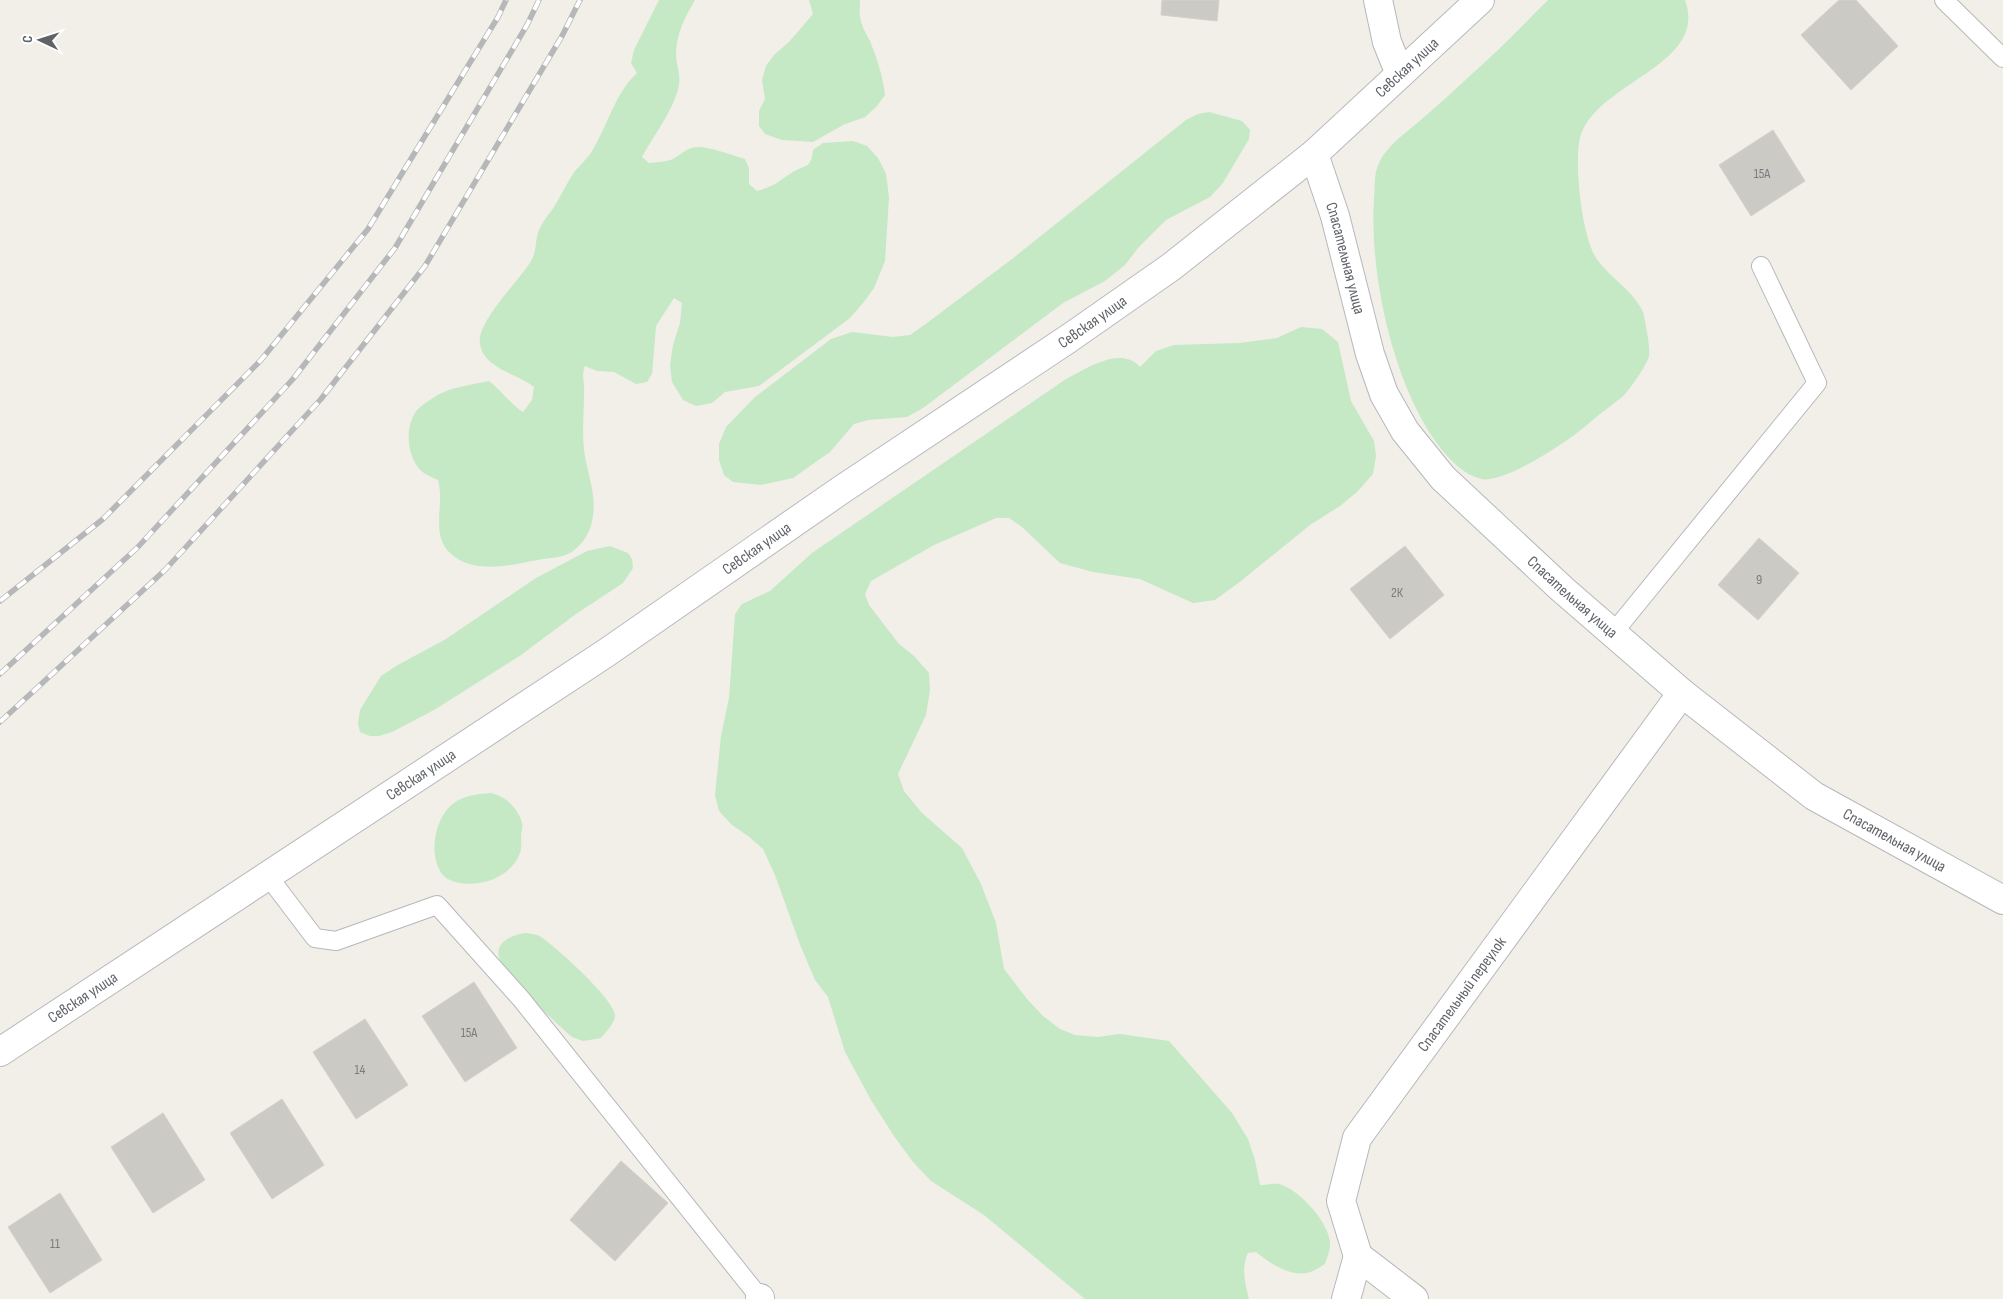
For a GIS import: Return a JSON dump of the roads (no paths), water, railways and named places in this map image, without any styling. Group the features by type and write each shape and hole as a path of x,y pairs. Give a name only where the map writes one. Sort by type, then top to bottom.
{"street":[{"path":"1378,0 1388,42 1400,74"},
{"name":"Севская улица","path":"0,1052 606,653 841,490 1068,339 1171,267 1314,154 1480,0"},
{"name":"Спасательная улица","path":"1314,154 1335,216 1370,354 1384,394 1405,431 1443,478 1562,589 1682,694 1814,796 2003,900"},
{"name":"Спасательный переулок","path":"1358,1256 1341,1201 1357,1138 1682,694"},
{"path":"1346,1299 1358,1256 1414,1299"}],"lane":[{"path":"1944,0 2003,58"},
{"path":"1613,633 1817,383 1761,266"},
{"path":"268,876 315,938 336,941 437,905 522,1000 760,1299"}],"railway":[{"path":"0,601 103,519 261,360 368,229 498,17 506,0"},
{"path":"0,674 137,548 293,379 395,248 527,25 539,0"},
{"path":"0,722 165,570 321,399 425,266 562,36 580,0"}]}
